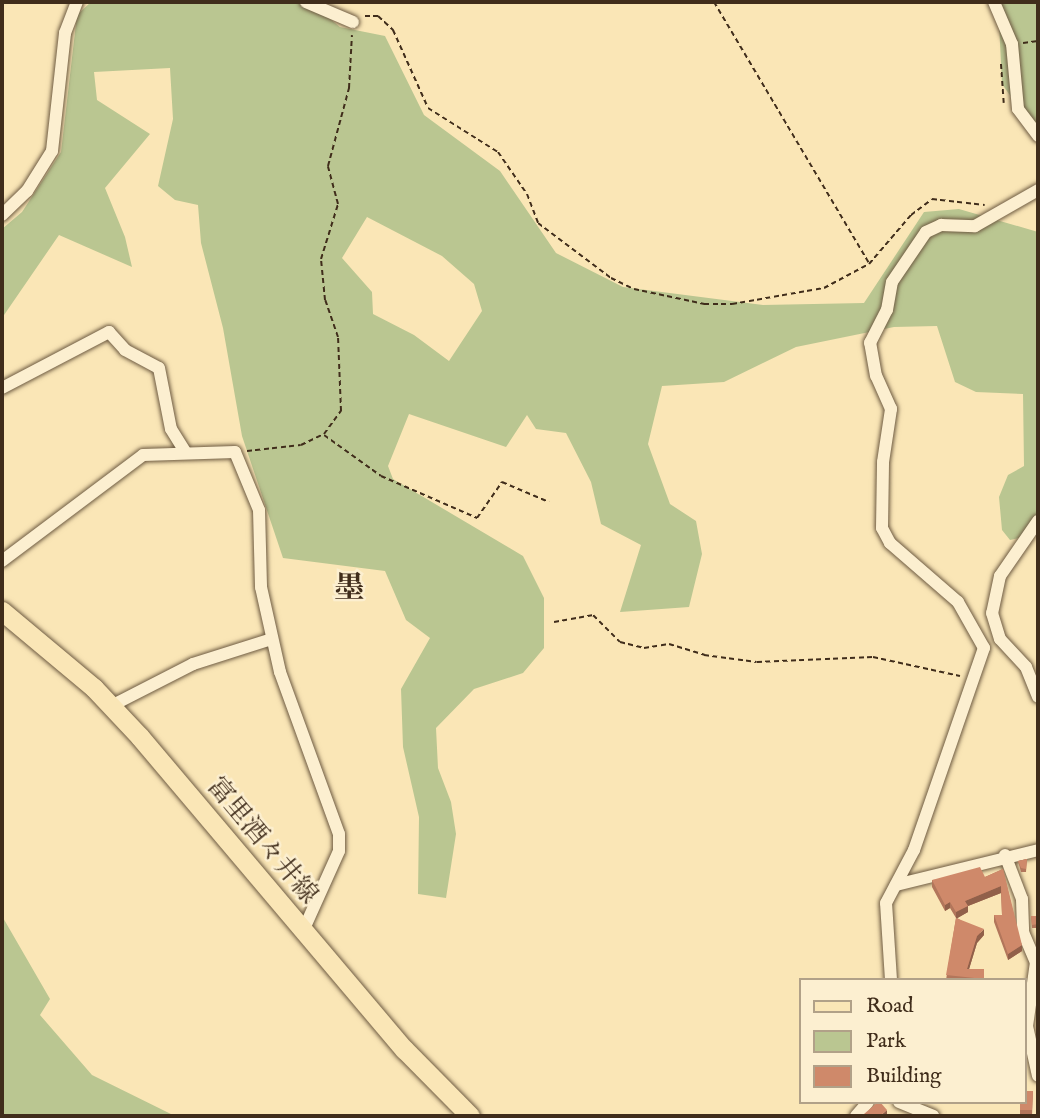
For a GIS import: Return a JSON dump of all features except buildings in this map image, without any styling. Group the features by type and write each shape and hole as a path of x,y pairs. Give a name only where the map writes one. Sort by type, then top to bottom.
{"main road":[{"name":"富里酒々井線","path":"2,611 111,706 404,1049 470,1116"}],"street":[{"path":"2,215 27,191 52,151 65,33 77,2"},
{"path":"306,2 352,22"},
{"path":"994,2 1012,44 1018,109 1038,136"},
{"path":"891,978 885,922 886,903 914,850 984,649 958,602 890,543 882,528 883,462 891,409 876,376 870,343 887,310 892,282 926,232 941,225 975,226 1038,190"},
{"path":"2,388 109,332 125,350 159,368 171,429 186,453"},
{"path":"3,558 143,455 235,452 259,510 261,587 272,639 298,726 339,834 339,851 303,931"},
{"path":"1038,521 995,588 993,621 1006,646 1026,667 1038,696"},
{"path":"111,706 193,664 272,639"},
{"path":"984,649 1006,646"},
{"path":"896,884 1005,855 1038,850"},
{"path":"1005,855 1022,899 1023,932 1037,961 1026,1022 1038,1076"},
{"path":"904,1104 933,1116"}],"path":[{"path":"714,2 869,264"},
{"path":"235,452 301,445 324,434 341,411 338,337 325,300 321,259 338,204 328,166 349,89 352,22 367,15 385,19 428,108 498,152 527,194 538,223 611,278 634,289 705,304 732,304 824,288 869,264 911,215 932,200 986,205"},
{"path":"324,434 381,476 477,518 502,482 549,502"},
{"path":"554,622 593,615 620,642 644,649 669,644 704,655 757,662 873,657 974,681"}],"green space":[{"path":"91,2 309,2 340,27 385,36 424,115 500,171 556,253 623,287 763,305 864,303 924,212 959,209 1038,232 1038,515 1023,537 1010,540 1002,530 999,497 1008,475 1024,466 1023,394 976,392 955,382 937,326 894,327 796,347 724,382 662,386 648,444 670,504 696,521 702,554 689,607 620,612 641,545 601,524 591,482 566,433 536,429 527,415 506,447 409,414 388,466 393,479 523,556 544,598 544,648 523,673 474,689 436,728 438,768 451,802 456,834 446,898 418,894 419,817 403,747 401,689 430,638 406,620 385,571 283,558 242,436 223,328 201,243 198,205 175,200 158,186 173,119 170,68 94,72 97,100 150,134 105,188 125,237 132,267 59,235 2,318 2,229 22,212 61,152 77,15","holes":["367,217 442,256 474,284 482,311 449,361 414,335 373,314 372,292 342,258"]},
{"path":"998,2 1038,2 1038,135 1002,84"},
{"path":"2,916 50,999 40,1015 92,1075 175,1116 2,1116"}],"district":[{"name":"墨","path":"349,589"}]}
